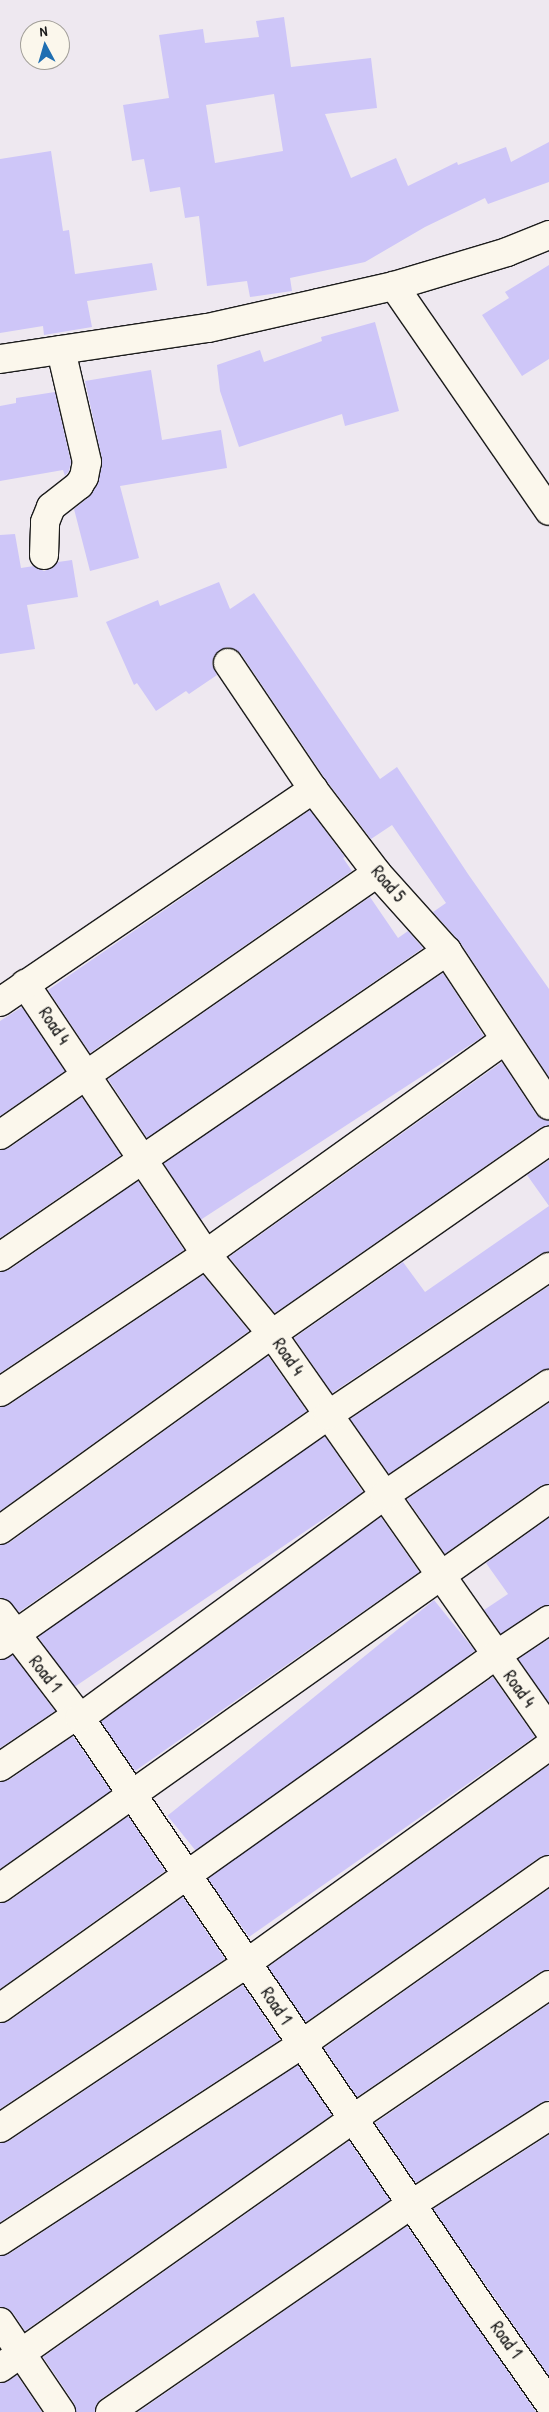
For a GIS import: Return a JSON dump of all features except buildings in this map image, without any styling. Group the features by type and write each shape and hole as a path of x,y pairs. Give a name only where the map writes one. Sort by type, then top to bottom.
{"street":[{"path":"0,359 208,328 394,286 507,252 549,235"},
{"path":"394,286 549,511"},
{"path":"44,555 45,522 51,507 79,485 84,476 86,462 61,350"},
{"name":"Road 5","path":"228,663 313,789 377,873 447,951 504,1041 549,1105"},
{"path":"0,1002 313,789"},
{"path":"0,1135 377,873"},
{"path":"0,1257 447,951"},
{"name":"Road 4","path":"25,984 206,1254 272,1334 442,1575 495,1656 549,1730"},
{"path":"0,1392 206,1254 504,1041"},
{"path":"0,1530 272,1334 549,1141"},
{"path":"5,1631 549,1267"},
{"path":"0,1768 68,1721 80,1718 385,1495 549,1384"},
{"path":"0,1888 549,1499"},
{"path":"0,2008 495,1656 549,1620"},
{"name":"Road 1","path":"5,1631 80,1718 549,2403"},
{"path":"0,2128 246,1962 549,1746"},
{"path":"0,2241 302,2044 549,1870"},
{"path":"11,2361 354,2118 549,1985"},
{"path":"110,2412 412,2204 549,2116"},
{"path":"0,2322 11,2361 61,2412"}]}
